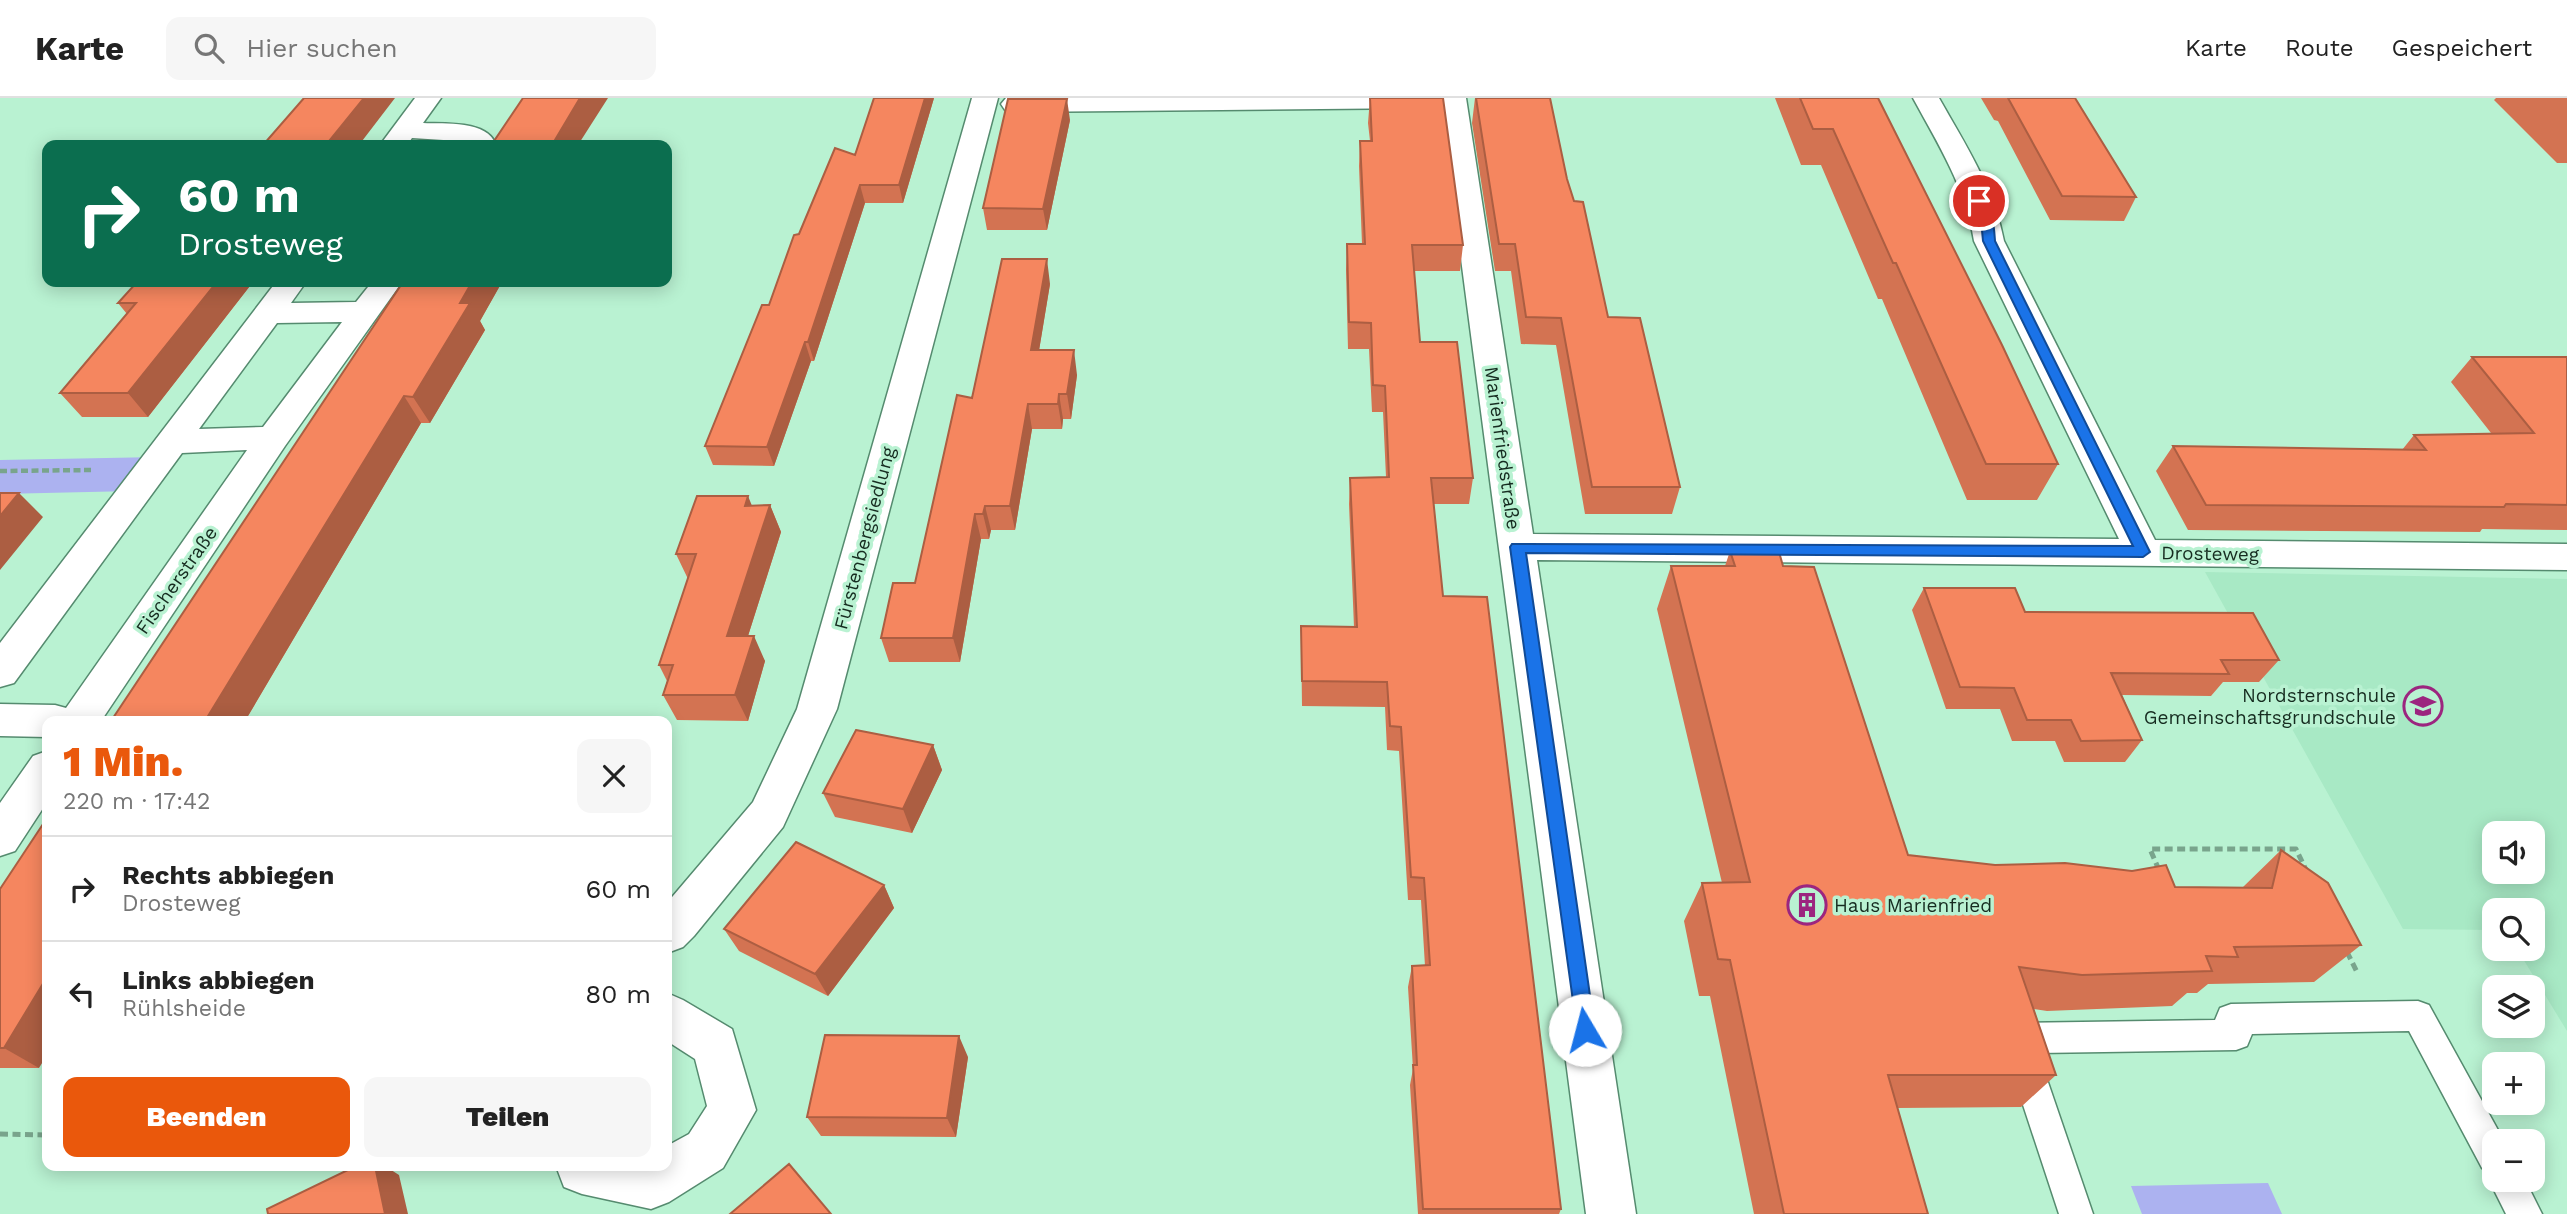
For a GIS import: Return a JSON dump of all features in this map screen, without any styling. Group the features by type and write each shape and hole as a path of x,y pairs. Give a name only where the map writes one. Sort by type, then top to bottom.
{"street":[{"path":"398,138 428,98"},
{"path":"1926,98 1979,201 1987,220 1989,241 2143,552"},
{"name":"Fürstenbergsiedlung","path":"672,928 768,814 817,709 984,101 1453,99"},
{"name":"Marienfriedstraße","path":"1453,99 1611,1214"},
{"path":"398,138 464,133 478,140"},
{"path":"0,672 286,287"},
{"name":"Fischerstraße","path":"82,716 273,439 383,287"},
{"path":"267,313 364,312"},
{"path":"159,456 273,439"},
{"name":"Drosteweg","path":"1518,547 2567,557"},
{"path":"0,720 42,721"},
{"path":"0,838 42,775"},
{"path":"591,1171 651,1184 706,1151 732,1110 715,1045 672,1018"}],"lane":[{"path":"2076,1214 2017,1038 2236,1035 2231,1018 2418,1016 2482,1134"},
{"path":"2513,1192 2525,1214"}],"path":[{"path":"0,471 159,456"},
{"path":"2165,883 2150,849 2296,849 2308,873"},
{"path":"2344,946 2380,1018"},
{"path":"0,1134 42,1135"}],"shaded area":[{"path":"159,457 133,491 0,494 0,460"},
{"name":"Nordsternschule Gemeinschaftsgrundschule","path":"2205,572 2567,579 2567,1031 2545,995 2545,975 2533,975 2524,961 2545,961 2545,898 2482,898 2482,930 2403,929"},
{"path":"2268,1183 2282,1214 2142,1214 2131,1186"}],"building":[{"path":"304,98 364,98 330,140 267,140"},
{"path":"523,98 580,98 555,140 495,140"},
{"path":"874,98 925,98 899,185 860,185 808,342 805,342 767,447 705,446 762,305 769,305 794,235 799,234 835,148 855,155"},
{"path":"1370,98 1443,98 1463,245 1412,245 1420,342 1457,342 1473,478 1431,478 1443,596 1487,597 1561,1209 1423,1209 1413,1065 1417,1065 1412,966 1430,965 1424,878 1411,877 1401,727 1390,726 1387,682 1302,681 1301,626 1357,627 1350,478 1389,477 1385,386 1373,385 1371,323 1349,322 1347,244 1365,244 1360,141 1372,141"},
{"path":"1476,98 1550,98 1567,179 1574,201 1583,202 1608,317 1640,318 1680,487 1592,487 1561,318 1526,317 1515,244 1499,244"},
{"path":"1800,98 1878,98 2002,345 2058,464 1986,464 1833,129 1813,129"},
{"path":"2008,98 2075,98 2136,197 2062,196"},
{"path":"1008,99 1067,99 1043,209 983,208"},
{"path":"1002,259 1047,259 1031,350 1074,350 1067,394 1059,394 1058,404 1028,404 1010,506 985,506 983,514 975,514 953,638 881,638 893,583 915,583 957,395 972,398"},
{"path":"132,287 213,287 128,393 60,393 136,303 118,303"},
{"path":"400,287 469,287 460,303 470,303 413,397 404,396 208,716 114,716"},
{"path":"2472,357 2567,357 2567,505 2206,505 2173,446 2426,450 2414,435 2534,433"},
{"path":"0,493 19,493 0,516"},
{"path":"697,496 748,496 745,506 770,505 727,636 754,636 735,695 663,695 673,665 659,665 696,554 676,554"},
{"name":"Haus Marienfried","path":"1730,551 1779,552 1783,566 1814,567 1908,855 1995,865 2065,863 2132,871 2166,865 2175,887 2272,888 2281,850 2328,883 2361,945 2234,947 2238,957 2206,956 2212,971 2082,975 2019,967 2056,1075 1888,1075 1928,1214 1784,1214 1730,960 1718,959 1702,883 1750,882 1671,566 1735,566"},
{"path":"1924,588 2015,588 2025,612 2253,613 2279,660 2221,660 2229,674 2111,673 2142,740 2081,741 2071,720 2027,720 2014,688 1960,687"},
{"path":"856,730 933,745 903,809 823,793"},
{"path":"42,826 42,985 4,1048 0,1048 0,889"},
{"path":"796,842 884,885 815,974 724,929"},
{"path":"825,1035 959,1036 947,1118 807,1117"},
{"path":"789,1164 831,1214 730,1214"},
{"path":"346,1171 376,1171 385,1214 268,1214 267,1209"}],"place":[{"name":"Nordsternschule Gemeinschaftsgrundschule","path":"2423,706"},
{"name":"Haus Marienfried","path":"1807,905"}],"route":[{"path":"1585,1030 1518,547 2143,552 1989,241 1987,220 1979,201"}]}
